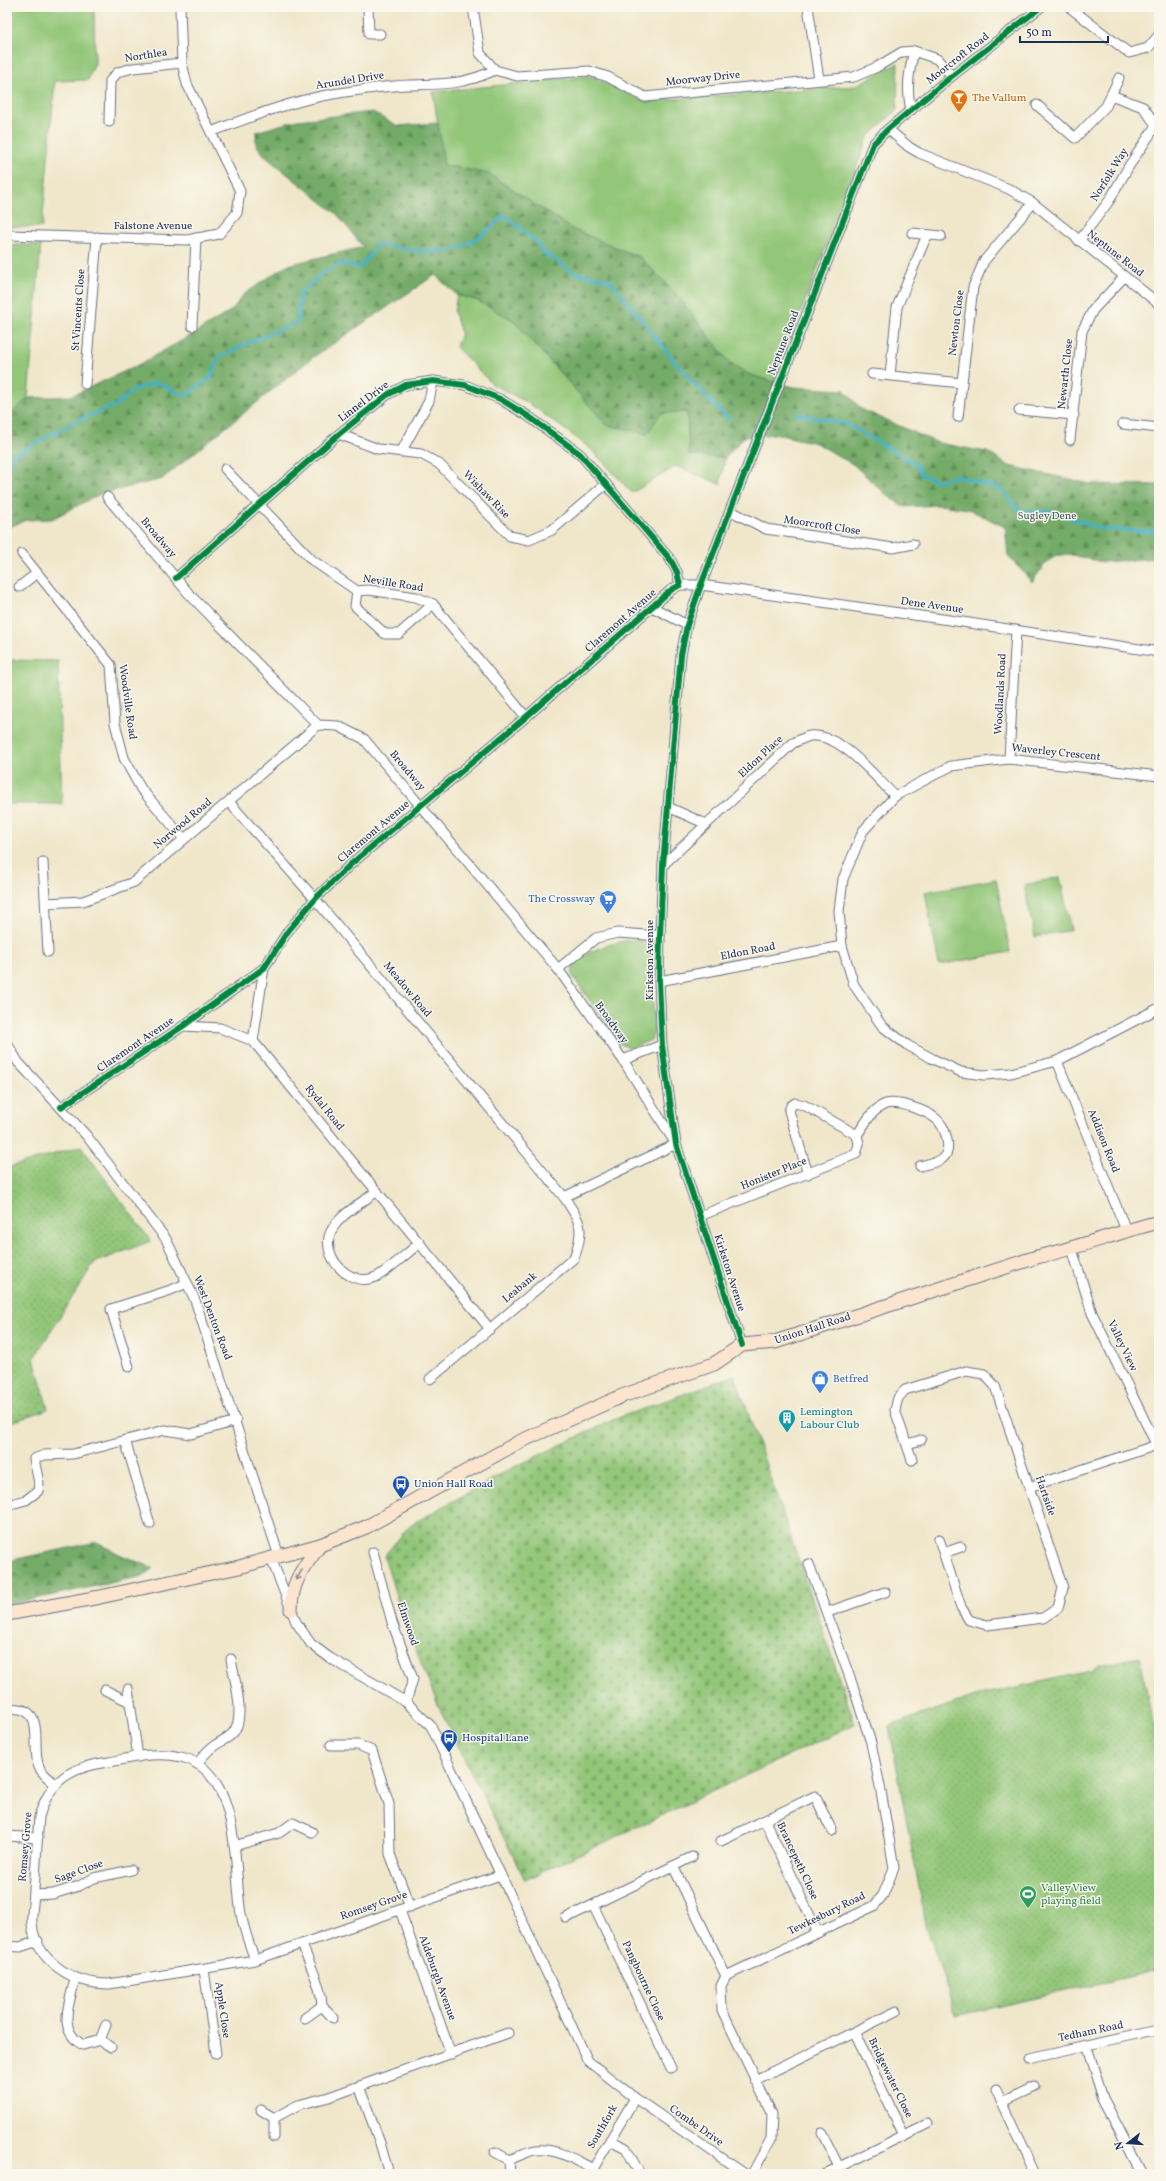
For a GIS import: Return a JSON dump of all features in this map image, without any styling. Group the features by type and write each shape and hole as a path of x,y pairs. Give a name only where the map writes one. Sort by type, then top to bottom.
{"street":[{"name":"Falstone Avenue","path":"7,235 187,240 219,234 237,213 240,191 187,84 182,63 180,7"},
{"path":"368,7 369,34 380,34"},
{"path":"473,7 480,53 495,70"},
{"path":"808,7 819,79"},
{"name":"Moorcroft Road","path":"888,129 952,76 1041,7"},
{"path":"1069,7 1130,53 1148,48 1159,35"},
{"path":"911,110 907,94 909,71 914,51 937,59 952,76"},
{"name":"Moorway Drive","path":"495,70 517,76 589,71 608,77 645,97 819,79 854,77 877,67 902,52 914,51"},
{"name":"Northlea","path":"109,122 110,81 118,72 132,68 182,63"},
{"name":"Arundel Drive","path":"211,132 258,114 332,94 408,85 450,84 482,76 495,70"},
{"path":"1037,105 1075,138 1106,106 1119,78"},
{"path":"1111,95 1144,107 1158,123"},
{"name":"Norfolk Way","path":"1079,241 1109,201 1129,166 1158,123"},
{"name":"Neptune Road","path":"708,569 869,152 873,144 888,129 909,147 919,153 1002,186 1033,203 1159,304"},
{"name":"Newton Close","path":"958,417 974,287 984,261 1033,203"},
{"path":"912,234 941,236"},
{"path":"890,375 896,307 927,235"},
{"name":"St Vincents Close","path":"85,384 97,238"},
{"path":"192,326 196,238"},
{"name":"Newarth Close","path":"1070,440 1074,415 1082,331 1093,310 1124,277"},
{"path":"872,374 962,383"},
{"path":"401,452 429,402 433,381"},
{"name":"Linnel Drive","path":"176,578 261,505 339,434 387,395 406,385 433,381 465,386 506,402 580,454 670,559 677,572 680,585"},
{"path":"1019,410 1074,415"},
{"path":"1122,424 1159,428"},
{"name":"Wishaw Rise","path":"339,434 378,449 421,454 439,464 510,536 529,540 552,530 606,484"},
{"name":"Neville Road","path":"225,469 312,560 356,591 368,590 416,597 433,604 526,717"},
{"name":"Broadway","path":"107,497 176,578 318,726 338,726 364,739 558,969 623,1060 676,1144"},
{"name":"Moorcroft Close","path":"731,511 766,529 893,548 913,544"},
{"name":"Woodville Road","path":"22,554 111,665 115,723 124,758 140,789 184,839"},
{"name":"Kirkston Avenue","path":"708,569 687,625 681,655 663,865 659,981 662,1045 676,1144 742,1345"},
{"path":"19,587 37,573"},
{"name":"Dene Avenue","path":"680,585 701,585 1159,652"},
{"name":"Claremont Avenue","path":"61,1107 183,1026 264,968 288,931 315,899 350,864 526,717 671,590 680,585"},
{"path":"356,591 355,606 385,634 399,634 433,604"},
{"path":"652,607 687,625"},
{"name":"Woodlands Road","path":"1009,759 1016,630"},
{"name":"Norwood Road","path":"46,903 83,901 134,882 318,726"},
{"name":"Eldon Place","path":"663,865 793,743 810,736 826,737 847,749 894,796"},
{"name":"Waverley Crescent","path":"1159,776 1009,759 951,766 894,796 863,831 843,879 839,911 842,946 854,985 882,1026 907,1045 961,1072 984,1075 1011,1073 1057,1061 1159,1008"},
{"name":"Meadow Road","path":"229,802 315,899 564,1196"},
{"path":"668,807 706,824"},
{"path":"43,862 48,952"},
{"path":"558,969 596,938 618,933 660,936"},
{"name":"Eldon Road","path":"659,981 842,946"},
{"path":"183,1026 220,1028 253,1041 264,968"},
{"name":"Rydal Road","path":"253,1041 490,1329"},
{"name":"West Denton Road","path":"7,1043 18,1062 86,1135 166,1239 187,1283 236,1421 275,1557"},
{"path":"623,1060 662,1045"},
{"name":"Addison Road","path":"1057,1061 1126,1230"},
{"path":"808,1174 790,1111 791,1106 795,1104 804,1105 857,1135 872,1113 886,1104 900,1103 934,1116 940,1122 948,1145 948,1151 941,1160 920,1166"},
{"name":"Honister Place","path":"700,1216 856,1154 860,1144 857,1135"},
{"path":"564,1196 676,1144"},
{"path":"377,1191 337,1223 329,1238 330,1254 346,1274 360,1280 376,1277 420,1243"},
{"name":"Leabank","path":"430,1379 574,1258 581,1238 578,1218 564,1196"},
{"name":"Union Hall Road","path":"7,1614 100,1597 239,1567 320,1545 366,1527 519,1442 622,1396 714,1364 742,1345 774,1342 1037,1257 1072,1250 1126,1230 1159,1222"},
{"name":"Valley View","path":"1072,1250 1092,1313 1158,1448"},
{"path":"129,1367 111,1309 171,1290 187,1283"},
{"name":"Hartside","path":"912,1460 895,1410 898,1398 905,1390 966,1371 984,1374 995,1386 1063,1588 1058,1608 1043,1618 987,1625 969,1620 961,1607 939,1539"},
{"path":"7,1505 26,1500 38,1491 39,1483 34,1460 44,1455 73,1454 165,1430 191,1434 236,1421"},
{"path":"125,1440 150,1524"},
{"path":"907,1444 921,1440"},
{"path":"1029,1487 1158,1448"},
{"path":"291,1610 291,1594 297,1577 320,1545"},
{"path":"944,1554 961,1547"},
{"name":"Elmwood","path":"373,1552 392,1622 413,1679 406,1702"},
{"path":"275,1557 291,1610 296,1622 310,1644 330,1658 406,1702 431,1726 588,2061 635,2098"},
{"name":"Tewkesbury Road","path":"726,1976 874,1906 883,1895 894,1868 871,1743 828,1612 809,1564"},
{"path":"828,1612 885,1592"},
{"path":"197,1764 209,1750 223,1742 233,1733 239,1722 240,1711 231,1659"},
{"path":"128,1689 138,1757"},
{"path":"105,1690 130,1702"},
{"path":"7,1709 15,1708 24,1711 34,1723 38,1741 36,1759 39,1768 56,1785"},
{"path":"331,1745 358,1745 372,1751 389,1804 390,1854 410,1906"},
{"name":"Romsey Grove","path":"255,1960 240,1909 234,1846 226,1803 220,1788 212,1776 197,1764 183,1757 166,1754 86,1765 75,1769 56,1785 43,1803 39,1817 32,1924 43,1952 56,1966 75,1978 94,1984 109,1984 204,1970 255,1960 500,1875"},
{"name":"Brancepeth Close","path":"721,1841 816,1796 832,1831"},
{"name":"Brancepeth Close","path":"765,1820 818,1933"},
{"path":"234,1846 279,1832 293,1823 312,1832"},
{"path":"7,1836 38,1838"},
{"path":"566,1918 692,1857"},
{"path":"673,1866 726,1976 721,1986 722,2010 772,2114 773,2128 764,2154 752,2174"},
{"name":"Sage Close","path":"34,1895 53,1894 79,1886 94,1878 131,1870"},
{"name":"Pangbourne Close","path":"593,1905 671,2068"},
{"name":"Aldeburgh Avenue","path":"400,1910 452,2054"},
{"path":"7,1946 20,1947 38,1941"},
{"path":"302,1944 321,1992 322,2006 333,2018"},
{"name":"Apple Close","path":"204,1970 216,2053"},
{"path":"75,1978 66,2027 70,2035 83,2045 100,2040 111,2047"},
{"path":"305,2018 322,2006"},
{"name":"Bridgewater Close","path":"755,2080 897,2010"},
{"path":"100,2040 106,2025"},
{"name":"Tedham Road","path":"1029,2058 1159,2029"},
{"name":"Bridgewater Close","path":"854,2032 904,2135"},
{"path":"274,2118 298,2105 329,2097 508,2034"},
{"path":"1086,2045 1103,2098 1142,2174"},
{"path":"359,2086 380,2143 389,2174"},
{"path":"1002,2102 1034,2087"},
{"path":"996,2089 1036,2174"},
{"name":"Southfork","path":"509,2160 535,2150 552,2151 567,2156 591,2172 635,2098"},
{"name":"Combe Drive","path":"635,2098 745,2174"},
{"path":"261,2110 274,2118"},
{"path":"274,2118 274,2137"},
{"name":"Bridgewater Close","path":"827,2173 927,2124"},
{"path":"822,2133 839,2167"},
{"path":"610,2140 626,2148 640,2174"},
{"path":"495,2152 509,2160 510,2174"}],"green space":[{"path":"7,7 94,7 95,63 88,80 55,81 42,227 7,227"},
{"path":"898,63 897,110 868,137 774,382 750,375 729,362 677,295 641,258 572,229 489,174 444,165 433,92 591,76 644,101 855,86"},
{"name":"Sugley Dene","path":"373,112 397,126 438,123 444,165 489,174 572,229 641,258 677,295 729,362 750,375 793,387 844,390 861,409 938,443 987,452 1009,466 1091,484 1159,485 1159,558 1102,562 1068,554 1055,556 1045,564 1032,582 1008,556 1005,527 968,509 940,505 905,507 889,497 854,465 816,443 776,434 744,437 725,458 689,455 687,412 661,413 647,434 607,425 513,320 476,300 457,295 435,275 312,358 162,479 100,494 52,519 26,520 7,528 7,418 28,398 71,396 138,365 190,336 232,310 243,295 287,265 363,247 337,214 267,158 256,145 256,132 297,120"},
{"path":"7,245 41,245 28,398 7,418"},
{"path":"457,295 476,300 513,320 607,425 661,413 687,412 689,454 725,458 720,484 676,466 632,493 590,448 530,404 492,384 456,347 461,333 454,312"},
{"path":"7,660 58,661 62,804 7,804"},
{"path":"1060,877 1071,930 1035,937 1024,885"},
{"path":"996,879 1010,952 939,965 925,892"},
{"path":"638,939 651,947 654,1031 651,1040 631,1048 620,1044 572,975 574,963 588,953 604,946"},
{"path":"81,1146 151,1241 94,1263 34,1358 48,1409 7,1424 7,1168"},
{"path":"735,1375 855,1724 525,1880 440,1710 402,1616 384,1556 410,1525 512,1468 615,1419"},
{"path":"97,1542 119,1554 153,1568 143,1576 7,1605 7,1561"},
{"path":"1140,1657 1159,1757 1159,1970 956,2016 926,1925 889,1726 975,1696 1090,1671 1099,1665"}],"waterway":[{"path":"7,474 14,455 79,420 116,405 135,389 157,383 186,396 211,377 218,358 250,342 298,322 300,293 325,271 343,263 360,268 378,244 432,252 446,251 459,247 473,241 488,230 504,215 540,245 541,251 575,273 610,280 652,334 697,387 729,419"},
{"path":"797,414 847,424 916,464 922,475 938,481 957,476 1001,489 1020,511 1052,512 1102,529 1159,532"}],"cycle path":[{"path":"742,1345 676,1144 662,1045 659,981 663,865 681,655 687,625 701,585 873,144 888,129 952,76 1041,7"},
{"path":"61,1107 183,1026 264,968 288,931 315,899 351,864 526,717 671,590 680,585 677,572 670,559 580,454 528,416 500,399 465,385 433,381 406,385 387,395 339,434 176,578"}],"place":[{"name":"The Vallum","path":"959,113"},
{"name":"The Crossway","path":"608,914"},
{"name":"Betfred","path":"820,1394"},
{"name":"Lemington Labour Club","path":"787,1433"},
{"name":"Union Hall Road","path":"401,1499"},
{"name":"Hospital Lane","path":"449,1753"},
{"name":"Valley View playing field","path":"1028,1909"}]}
